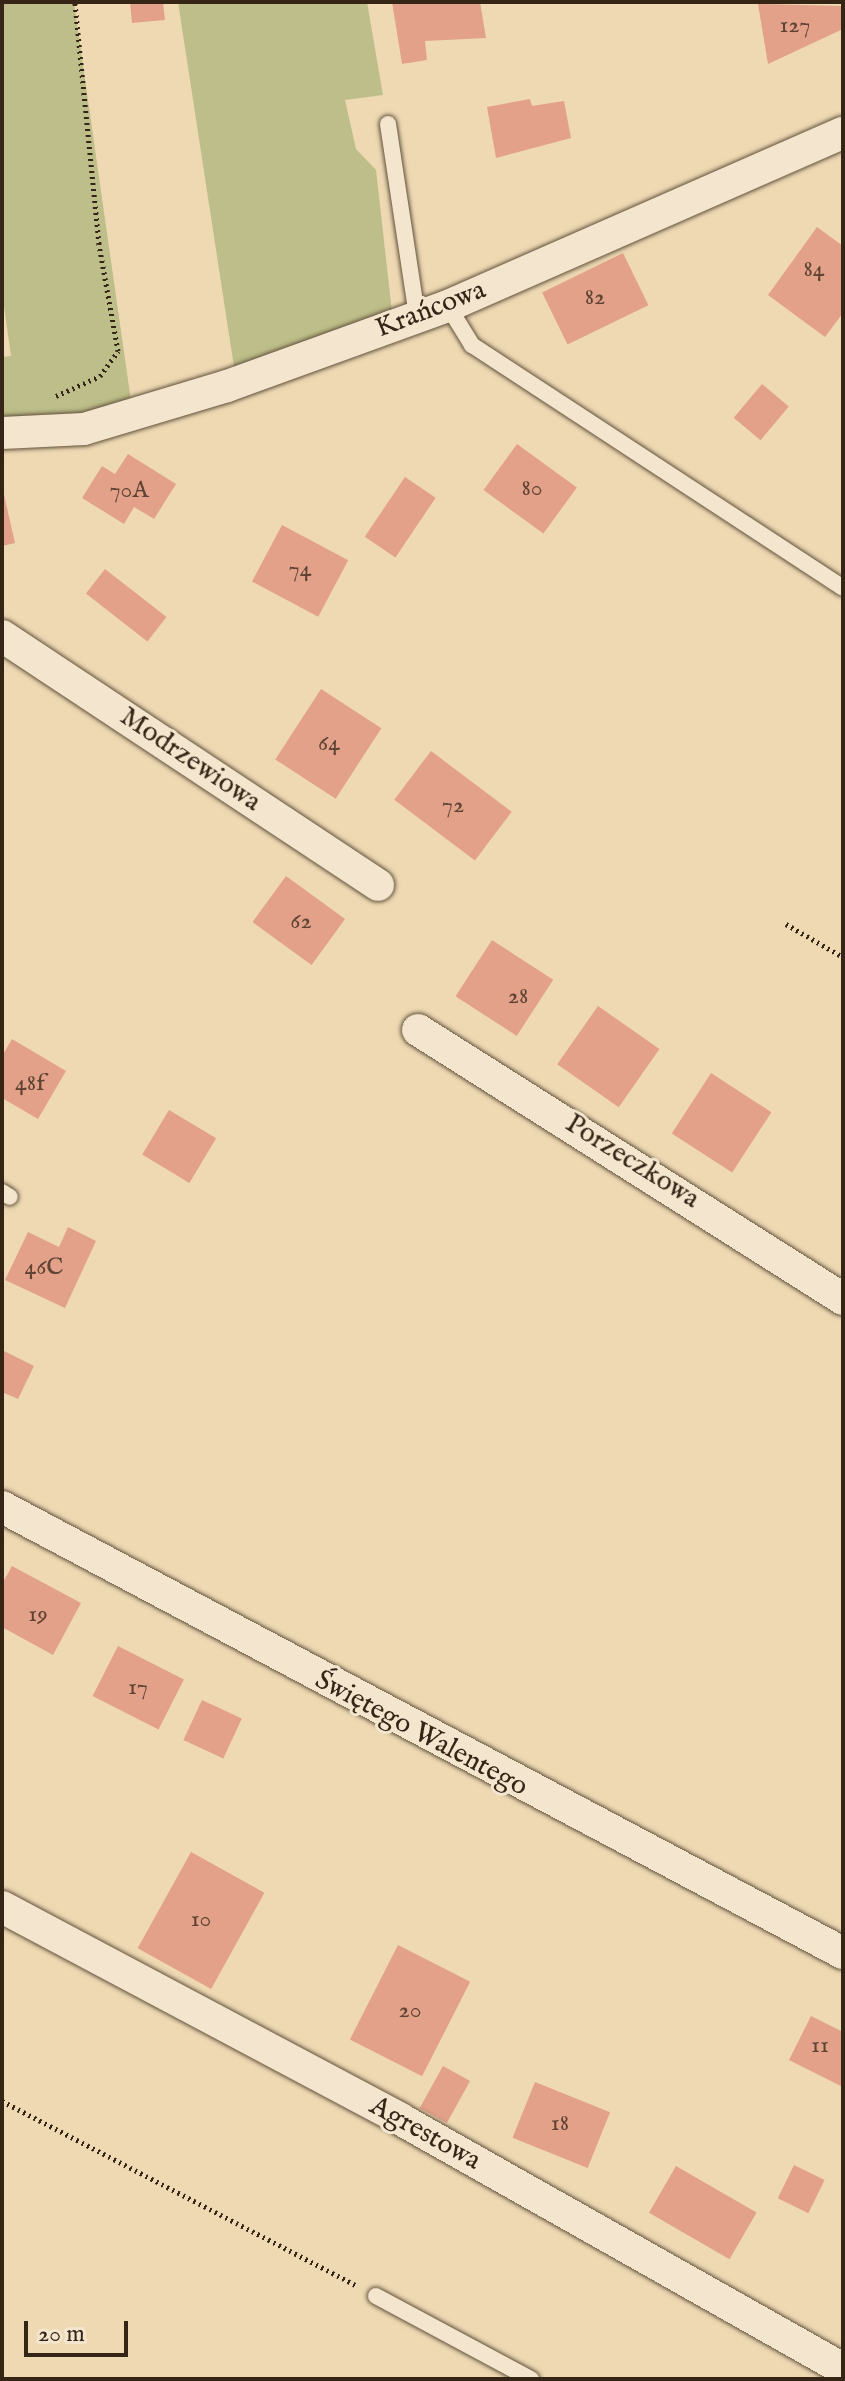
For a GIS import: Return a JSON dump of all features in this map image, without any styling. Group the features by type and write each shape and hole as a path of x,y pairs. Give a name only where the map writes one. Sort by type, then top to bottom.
{"street":[{"name":"Krańcowa","path":"10,434 118,421 448,306 843,133"},
{"name":"Modrzewiowa","path":"2,636 378,885"},
{"name":"Porzeczkowa","path":"418,1030 843,1299"},
{"name":"Świętego Walentego","path":"2,1507 843,1953"},
{"name":"Agrestowa","path":"2,1907 400,2119 843,2369"}],"lane":[{"path":"388,124 417,316"},
{"path":"448,306 472,345 843,588"},
{"path":"376,2296 531,2379"}],"path":[{"path":"10,434 22,418 100,376 118,351 101,256 75,2"},
{"path":"786,924 843,957"},
{"path":"2,2101 376,2296"}],"green space":[{"path":"2,2 74,2 131,401 58,418 2,419 2,357 11,356 2,292"},
{"path":"178,2 367,2 383,95 345,100 356,149 376,170 392,312 234,367"}],"building":[{"path":"130,2 163,2 165,20 132,23"},
{"path":"392,2 480,2 486,38 425,41 427,60 402,64"},
{"path":"758,4 843,6 843,29 768,64"},
{"path":"530,99 532,106 564,101 571,138 496,158 487,107"},
{"path":"817,227 843,246 843,313 825,337 768,295"},
{"path":"623,253 648,305 568,345 542,292"},
{"path":"762,384 789,406 761,440 734,418"},
{"path":"517,444 577,487 543,534 483,490"},
{"path":"128,454 176,484 154,519 134,507 124,524 82,498 102,466 115,474"},
{"path":"405,477 436,498 395,557 365,537"},
{"path":"2,486 15,543 2,546"},
{"path":"282,525 348,560 318,617 252,582"},
{"path":"105,569 166,617 147,641 86,593"},
{"path":"321,689 381,728 336,799 275,759"},
{"path":"431,751 512,812 475,861 394,800"},
{"path":"286,876 345,919 312,965 252,922"},
{"path":"492,940 553,980 517,1036 456,996"},
{"path":"598,1006 659,1049 619,1107 557,1064"},
{"path":"12,1039 66,1071 38,1119 2,1098 2,1056"},
{"path":"711,1073 771,1112 732,1173 672,1133"},
{"path":"169,1110 216,1138 189,1183 142,1155"},
{"path":"68,1227 96,1241 65,1308 5,1280 28,1232 59,1247"},
{"path":"2,1350 34,1366 18,1399 2,1392"},
{"path":"12,1566 81,1603 53,1655 2,1627 2,1584"},
{"path":"118,1646 184,1680 159,1729 93,1696"},
{"path":"202,1700 242,1719 223,1758 183,1740"},
{"path":"191,1852 264,1893 211,1989 138,1948"},
{"path":"398,1945 470,1982 422,2076 350,2039"},
{"path":"811,2016 843,2032 843,2087 789,2060"},
{"path":"443,2066 470,2081 447,2123 420,2108"},
{"path":"535,2082 610,2112 588,2168 513,2138"},
{"path":"794,2165 825,2180 808,2213 778,2198"},
{"path":"676,2166 757,2212 730,2259 649,2213"}]}
